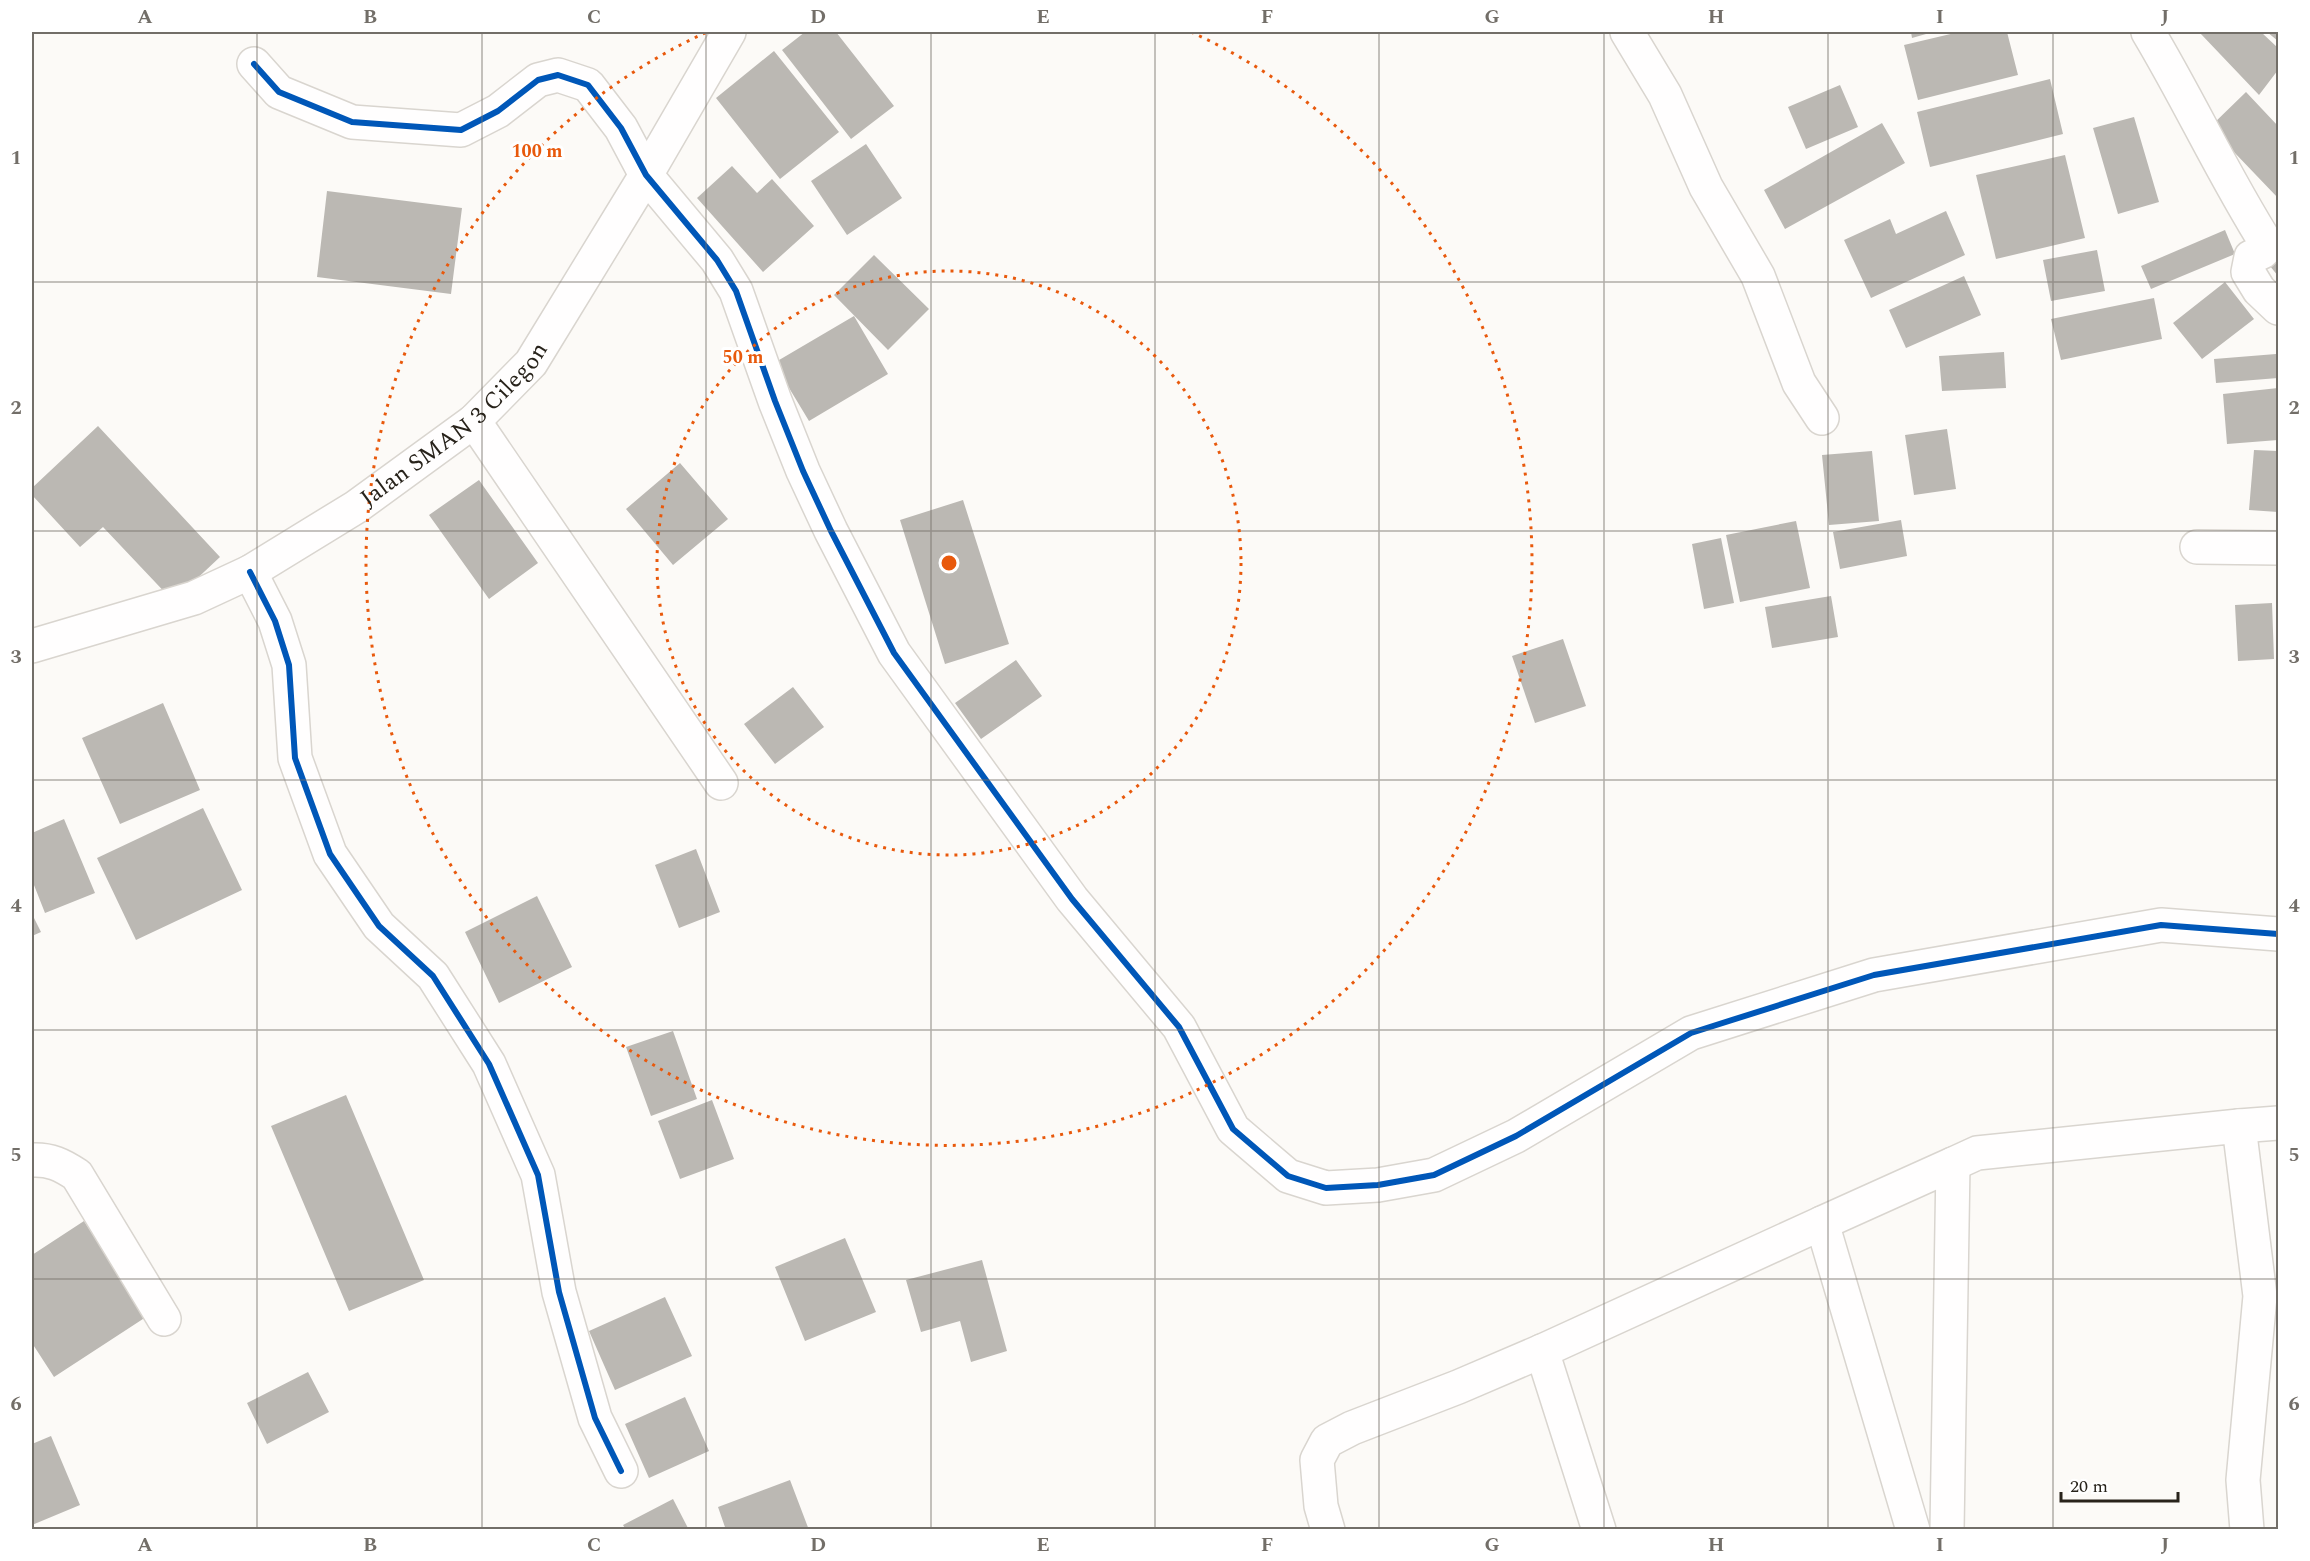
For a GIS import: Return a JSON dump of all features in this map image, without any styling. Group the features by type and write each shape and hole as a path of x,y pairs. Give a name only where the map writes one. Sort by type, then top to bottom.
{"street":[{"name":"Jalan SMAN 3 Cilegon","path":"32,646 194,598 250,572 356,507 474,421 531,363 646,175 729,32"},
{"path":"1627,32 1665,95 1706,187 1758,276 1799,383 1821,418"},
{"path":"2148,32 2175,75 2250,219 2268,246 2251,257 2248,272 2259,290 2278,308"},
{"path":"254,64 279,92 352,122 461,130 498,111 538,80 558,75 588,85 621,128 646,175 717,260 736,291 775,401 803,471 894,653 1072,899 1179,1027 1233,1129 1288,1176 1326,1188 1378,1185 1434,1175 1516,1136 1691,1033 1874,975 2161,925 2278,934"},
{"path":"474,421 721,783"},
{"path":"2197,547 2278,548"},
{"path":"250,572 275,621 289,665 296,758 330,854 379,926 433,976 489,1064 538,1175 559,1292 595,1419 621,1471"},
{"path":"1328,1530 1321,1506 1317,1460 1327,1441 1352,1428 1458,1388 1542,1351 1953,1164 1977,1154 2278,1123"},
{"path":"2239,1126 2260,1296 2243,1480 2247,1530"},
{"path":"32,1160 46,1159 63,1165 77,1175 164,1318"},
{"path":"1947,1530 1953,1164"},
{"path":"1822,1223 1913,1530"},
{"path":"1542,1351 1599,1530"}],"building":[{"path":"805,32 836,32 894,106 851,139 782,50"},
{"path":"1911,32 1933,32 1912,38"},
{"path":"1959,32 2007,32 2018,75 1918,100 1904,45"},
{"path":"2201,32 2261,32 2278,48 2278,70 2259,95"},
{"path":"2267,32 2278,32 2278,41"},
{"path":"774,51 839,132 780,179 716,98"},
{"path":"2050,79 2063,134 1930,167 1917,112"},
{"path":"1840,85 1858,127 1806,149 1788,107"},
{"path":"2246,92 2278,126 2278,198 2210,127"},
{"path":"2134,117 2159,202 2118,214 2093,128"},
{"path":"1882,123 1905,163 1785,229 1764,190"},
{"path":"866,144 902,198 847,235 811,181"},
{"path":"2065,155 2085,238 1996,259 1976,175"},
{"path":"732,166 757,193 772,179 814,226 763,272 697,198"},
{"path":"327,191 462,208 451,294 317,277"},
{"path":"1946,211 1965,255 1871,298 1844,240 1890,219 1896,234"},
{"path":"2225,230 2235,254 2151,289 2141,266"},
{"path":"2097,250 2105,291 2051,301 2043,260"},
{"path":"874,255 929,309 888,350 834,295"},
{"path":"2278,260 2278,276 2270,266"},
{"path":"1964,276 1981,315 1906,348 1889,310"},
{"path":"2225,282 2254,319 2202,359 2173,323"},
{"path":"2154,298 2162,339 2061,360 2051,319"},
{"path":"854,316 888,374 809,421 774,363"},
{"path":"2004,352 2006,388 1942,391 1939,356"},
{"path":"2276,354 2278,378 2216,383 2214,359"},
{"path":"2278,388 2278,440 2227,444 2223,394"},
{"path":"98,426 220,557 173,601 103,527 80,547 32,495 32,488"},
{"path":"1947,429 1956,489 1914,495 1905,435"},
{"path":"2254,450 2278,451 2278,512 2249,510"},
{"path":"1872,451 1879,521 1829,525 1822,455"},
{"path":"680,463 728,519 673,565 626,509"},
{"path":"479,480 538,563 489,599 429,515"},
{"path":"963,500 1009,644 945,664 900,520"},
{"path":"1901,520 1907,556 1840,569 1833,532"},
{"path":"1796,521 1810,588 1740,602 1726,535"},
{"path":"1721,538 1734,603 1704,609 1692,544"},
{"path":"1831,596 1838,637 1772,648 1765,607"},
{"path":"2272,603 2274,659 2238,661 2235,605"},
{"path":"1563,639 1586,706 1535,723 1512,656"},
{"path":"1016,660 1042,696 981,739 955,703"},
{"path":"793,687 824,727 775,764 744,724"},
{"path":"163,703 200,790 120,824 82,738"},
{"path":"203,808 242,890 136,940 97,858"},
{"path":"64,819 95,893 45,913 32,880 32,833"},
{"path":"696,849 720,912 679,928 655,865"},
{"path":"537,896 572,967 499,1003 465,932"},
{"path":"32,914 41,932 32,936"},
{"path":"673,1031 697,1099 651,1116 626,1047"},
{"path":"346,1095 424,1280 349,1311 271,1126"},
{"path":"712,1100 734,1159 680,1179 658,1121"},
{"path":"84,1221 146,1317 54,1377 32,1343 32,1255"},
{"path":"845,1238 876,1312 805,1341 775,1267"},
{"path":"982,1260 1007,1351 971,1362 960,1321 921,1332 906,1280"},
{"path":"665,1297 692,1356 615,1390 589,1331"},
{"path":"308,1372 329,1412 267,1444 247,1403"},
{"path":"685,1397 709,1451 649,1478 625,1424"},
{"path":"51,1436 80,1505 32,1525 32,1444"},
{"path":"790,1480 809,1530 726,1530 718,1507"},
{"path":"673,1499 689,1530 626,1530 623,1525"}],"cycle path":[{"path":"254,64 279,92 352,122 461,130 498,111 538,80 558,75 588,85 621,128 646,175 717,260 736,291 775,401 803,471 894,653 1072,899 1179,1027 1233,1129 1288,1176 1326,1188 1378,1185 1434,1175 1516,1136 1691,1033 1874,975 2161,925 2278,934"},
{"path":"250,572 275,621 289,665 295,758 330,854 379,926 433,976 489,1064 538,1175 559,1292 595,1418 621,1471"}]}
